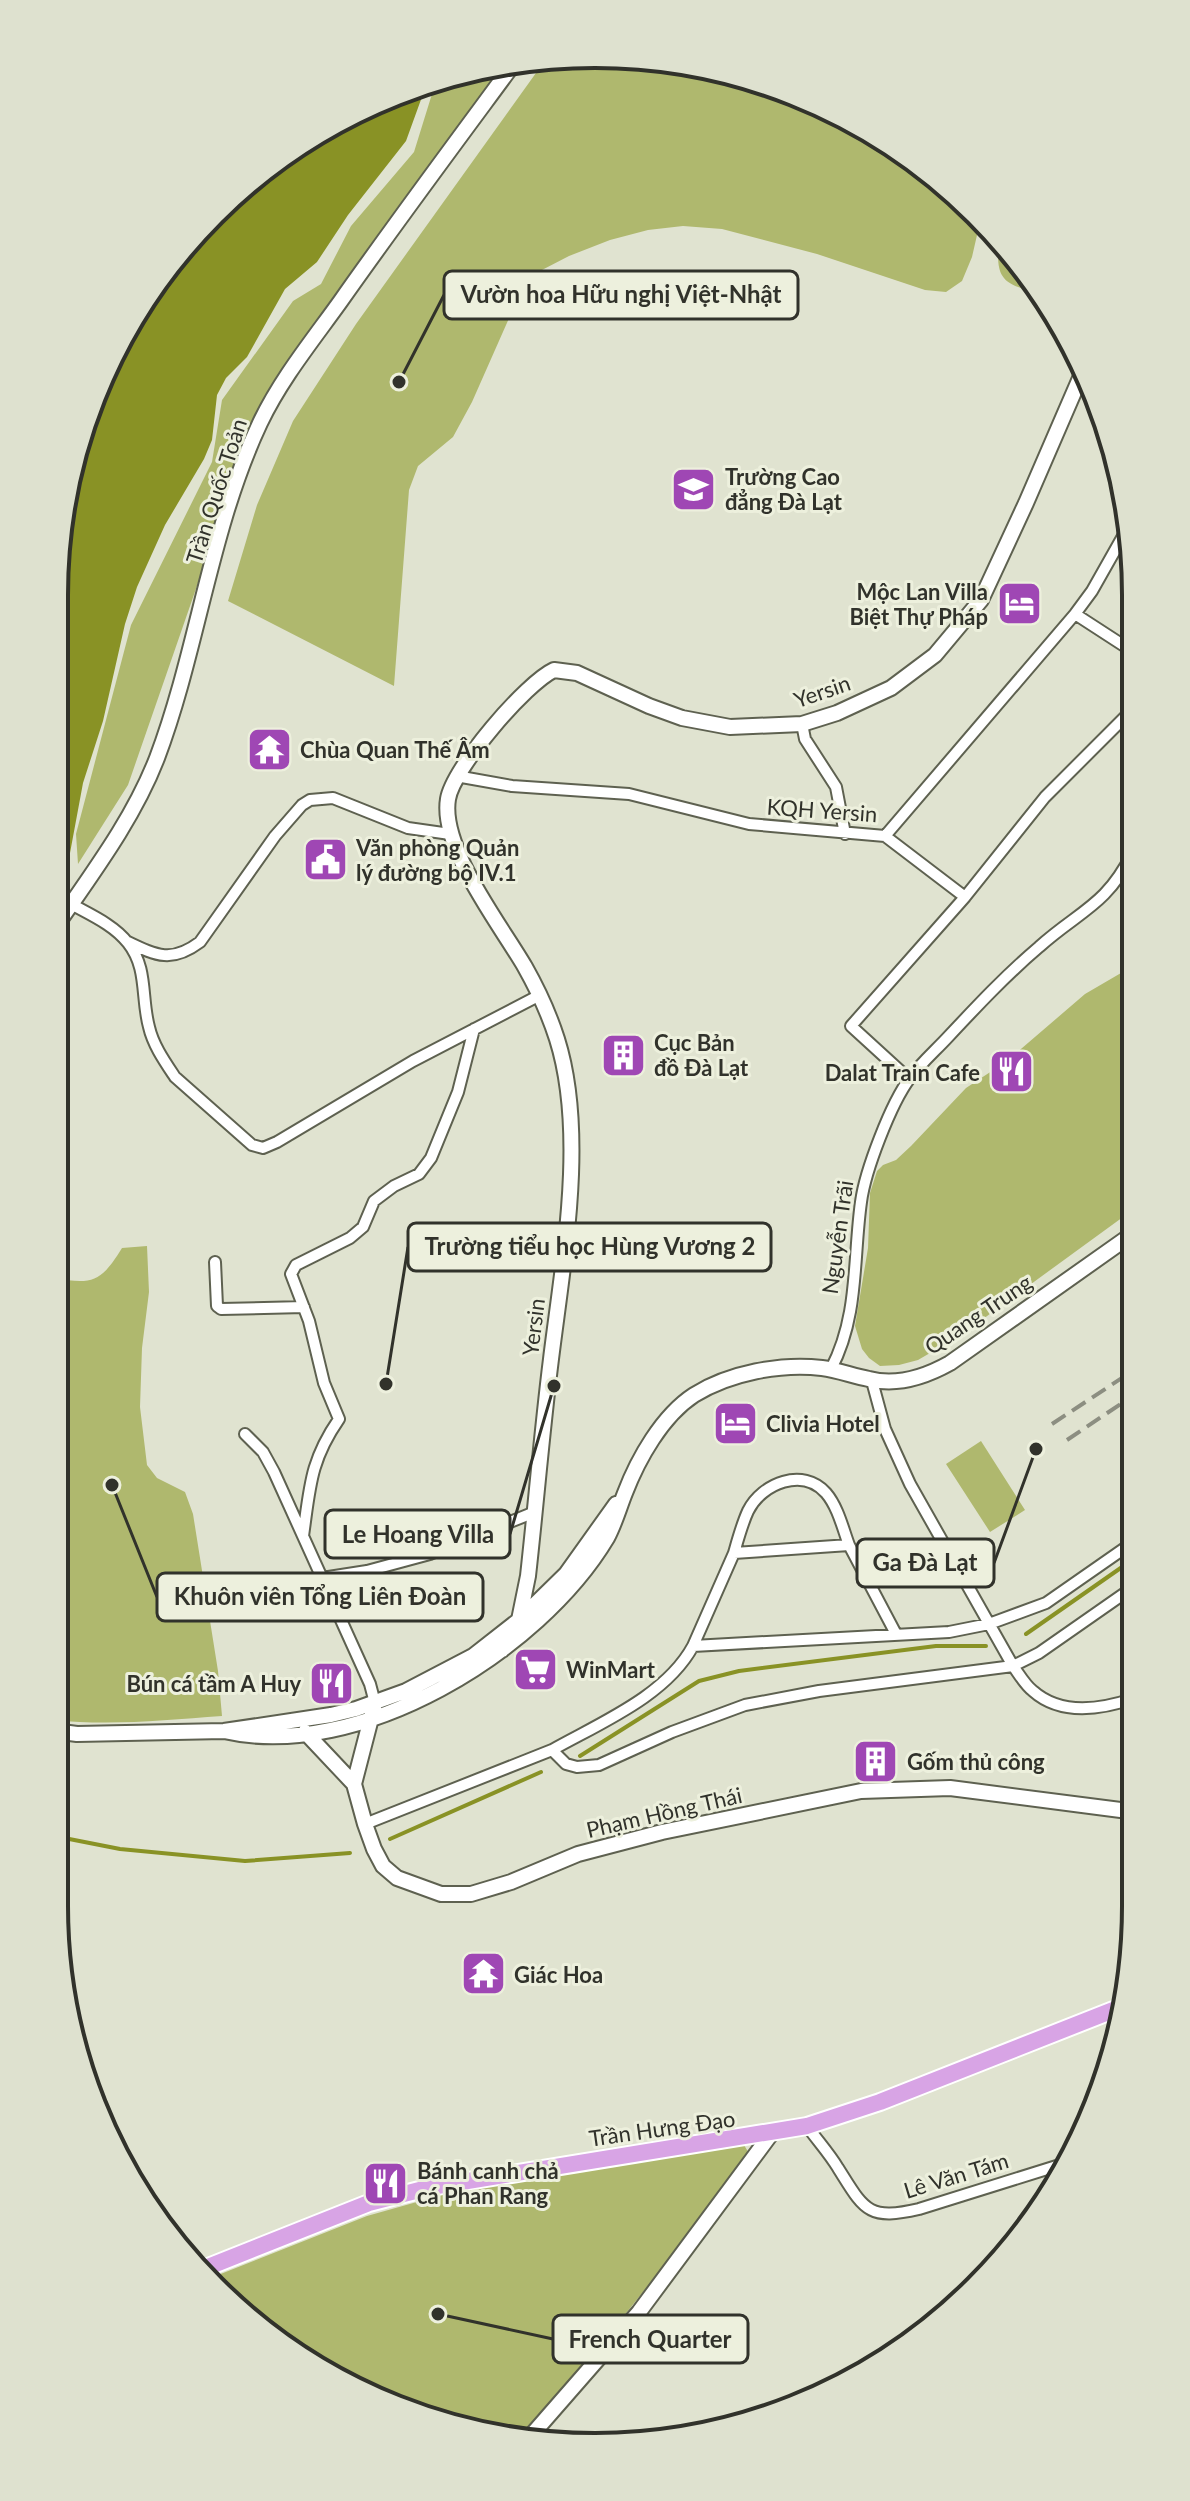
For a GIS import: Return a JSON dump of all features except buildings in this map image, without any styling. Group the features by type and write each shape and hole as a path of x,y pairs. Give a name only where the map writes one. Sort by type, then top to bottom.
{"main road":[{"name":"Trần Hưng Đạo","path":"211,2266 369,2203 431,2187 807,2126 893,2097 1112,2011"}],"street":[{"name":"Trần Quốc Toản","path":"68,908 128,818 156,760 191,653 245,458 267,410 289,372 505,76"},
{"name":"Yersin","path":"224,1731 247,1737 308,1735 371,1719 431,1694 486,1662 502,1650 519,1620 528,1576 569,1198 570,1124 558,1042 540,995 461,860 450,834 448,798 456,776 468,757 532,685 554,670 577,673 682,718 730,727 802,724 837,713 891,688 935,655 981,600 1078,383"},
{"name":"KQH Yersin","path":"456,776 512,786 629,794 749,824 885,836 1075,614 1119,543"},
{"path":"1075,614 1122,645"},
{"path":"909,1079 851,1026 965,897 1045,797 1122,720"},
{"path":"802,724 805,739 836,787 845,834"},
{"path":"127,941 158,956 180,953 200,942 275,836 310,800 333,798 408,828 450,834"},
{"path":"885,836 965,897"},
{"name":"Nguyễn Trãi","path":"831,1369 842,1347 857,1271 861,1201 870,1166 909,1079 997,984 1043,943 1102,899 1122,875"},
{"path":"71,904 107,924 127,941 137,955 142,969 148,1026 175,1077 252,1145 263,1148 540,995"},
{"path":"303,1536 314,1463 324,1440 339,1419 291,1274 296,1265 350,1238 363,1227 374,1201 394,1186 419,1174 431,1158 458,1092 474,1029"},
{"name":"Quang Trung","path":"831,1369 872,1381 916,1378 950,1363 1122,1241"},
{"path":"215,1262 217,1306 221,1309 304,1307"},
{"path":"519,1620 566,1574 626,1491 662,1426 676,1409 694,1395 727,1380 762,1371 799,1367 831,1369"},
{"path":"872,1381 885,1429 910,1484 1013,1666 1033,1692 1059,1705 1085,1709 1122,1703"},
{"path":"245,1434 263,1452 370,1684 375,1703 354,1784"},
{"path":"365,1824 552,1750 638,1700 668,1677 693,1646 734,1553 748,1510 762,1492 777,1483 797,1479 815,1483 828,1495 849,1545 896,1634"},
{"path":"502,1650 563,1597 580,1578 615,1523 626,1491"},
{"path":"322,1578 367,1571 430,1554 535,1512"},
{"path":"734,1553 849,1545"},
{"path":"693,1646 949,1632 989,1624 1046,1603 1122,1550"},
{"path":"552,1750 566,1764 577,1767 599,1765 672,1732 745,1705 819,1691 1013,1666 1039,1653 1122,1595"},
{"name":"Yersin","path":"68,1733 224,1731 295,1721 375,1703 463,1662 519,1620"},
{"path":"295,1721 354,1784"},
{"name":"Phạm Hồng Thái","path":"354,1784 365,1824 383,1866 397,1878 441,1894 471,1894 511,1882 578,1854 662,1832 861,1791 950,1788 1122,1809"},
{"name":"Lê Văn Tám","path":"807,2126 836,2165 857,2201 876,2213 895,2214 919,2209 1052,2167"},
{"path":"537,2429 639,2312 771,2134"}],"shaded area":[{"path":"595,68 664,73 731,86 797,108 888,157 942,199 978,233 962,281 946,292 925,290 817,254 722,229 683,226 648,230 610,240 540,271 522,289 472,402 453,437 418,466 409,490 394,686 228,601 257,505 293,421 356,324 537,72"},
{"path":"504,76 267,407 242,456 128,785 78,864 76,834 131,625 212,462 222,400 293,301 321,284 351,226 414,152 432,94"},
{"path":"422,98 406,141 348,215 317,262 285,289 247,357 226,378 217,395 212,440 165,525 137,587 125,624 103,721 83,783 68,857 69,561 78,492 86,459 122,362 177,274 222,222 248,199 302,157 332,139 362,122"},
{"path":"998,257 1023,289 1004,278"},
{"path":"1122,972 1122,1218 961,1335 918,1360 880,1366 862,1349 855,1326 868,1248 870,1193 877,1171 896,1160 966,1088 1007,1061 1085,994"},
{"path":"147,1246 149,1292 142,1348 140,1407 147,1465 157,1478 185,1492 193,1514 218,1671 222,1716 159,1721 68,1721 68,1280 87,1281 102,1274 122,1248"},
{"path":"981,1441 1025,1510 990,1532 946,1464"},
{"path":"744,2145 750,2155 598,2348 528,2428 459,2415 362,2379 274,2324 218,2275 367,2216 456,2191"}],"waterway":[{"path":"1026,1634 1122,1567"},
{"path":"580,1756 699,1681 739,1671 936,1646 986,1646"},
{"path":"390,1839 541,1772"},
{"path":"68,1839 120,1849 245,1861 350,1853"}],"railway":[{"path":"1052,1424 1122,1378"},
{"path":"1067,1440 1122,1403"}],"place":[{"name":"Vườn hoa Hữu nghị Việt-Nhật","path":"399,382"},
{"name":"Trường Cao đẳng Đà Lạt","path":"694,489"},
{"name":"Mộc Lan Villa Biệt Thự Pháp","path":"1019,604"},
{"name":"Chùa Quan Thế Âm","path":"269,749"},
{"name":"Văn phòng Quản lý đường bộ IV.1","path":"325,860"},
{"name":"Cục Bản đồ Đà Lạt","path":"623,1055"},
{"name":"Dalat Train Cafe","path":"1011,1072"},
{"name":"Trường tiểu học Hùng Vương 2","path":"386,1384"},
{"name":"Le Hoang Villa","path":"554,1386"},
{"name":"Clivia Hotel","path":"735,1423"},
{"name":"Ga Đà Lạt","path":"1036,1449"},
{"name":"Khuôn viên Tổng Liên Đoàn","path":"112,1485"},
{"name":"WinMart","path":"535,1669"},
{"name":"Bún cá tầm A Huy","path":"332,1683"},
{"name":"Gốm thủ công","path":"876,1761"},
{"name":"Giác Hoa","path":"483,1974"},
{"name":"Bánh canh chả cá Phan Rang","path":"386,2183"},
{"name":"French Quarter","path":"438,2314"}]}
